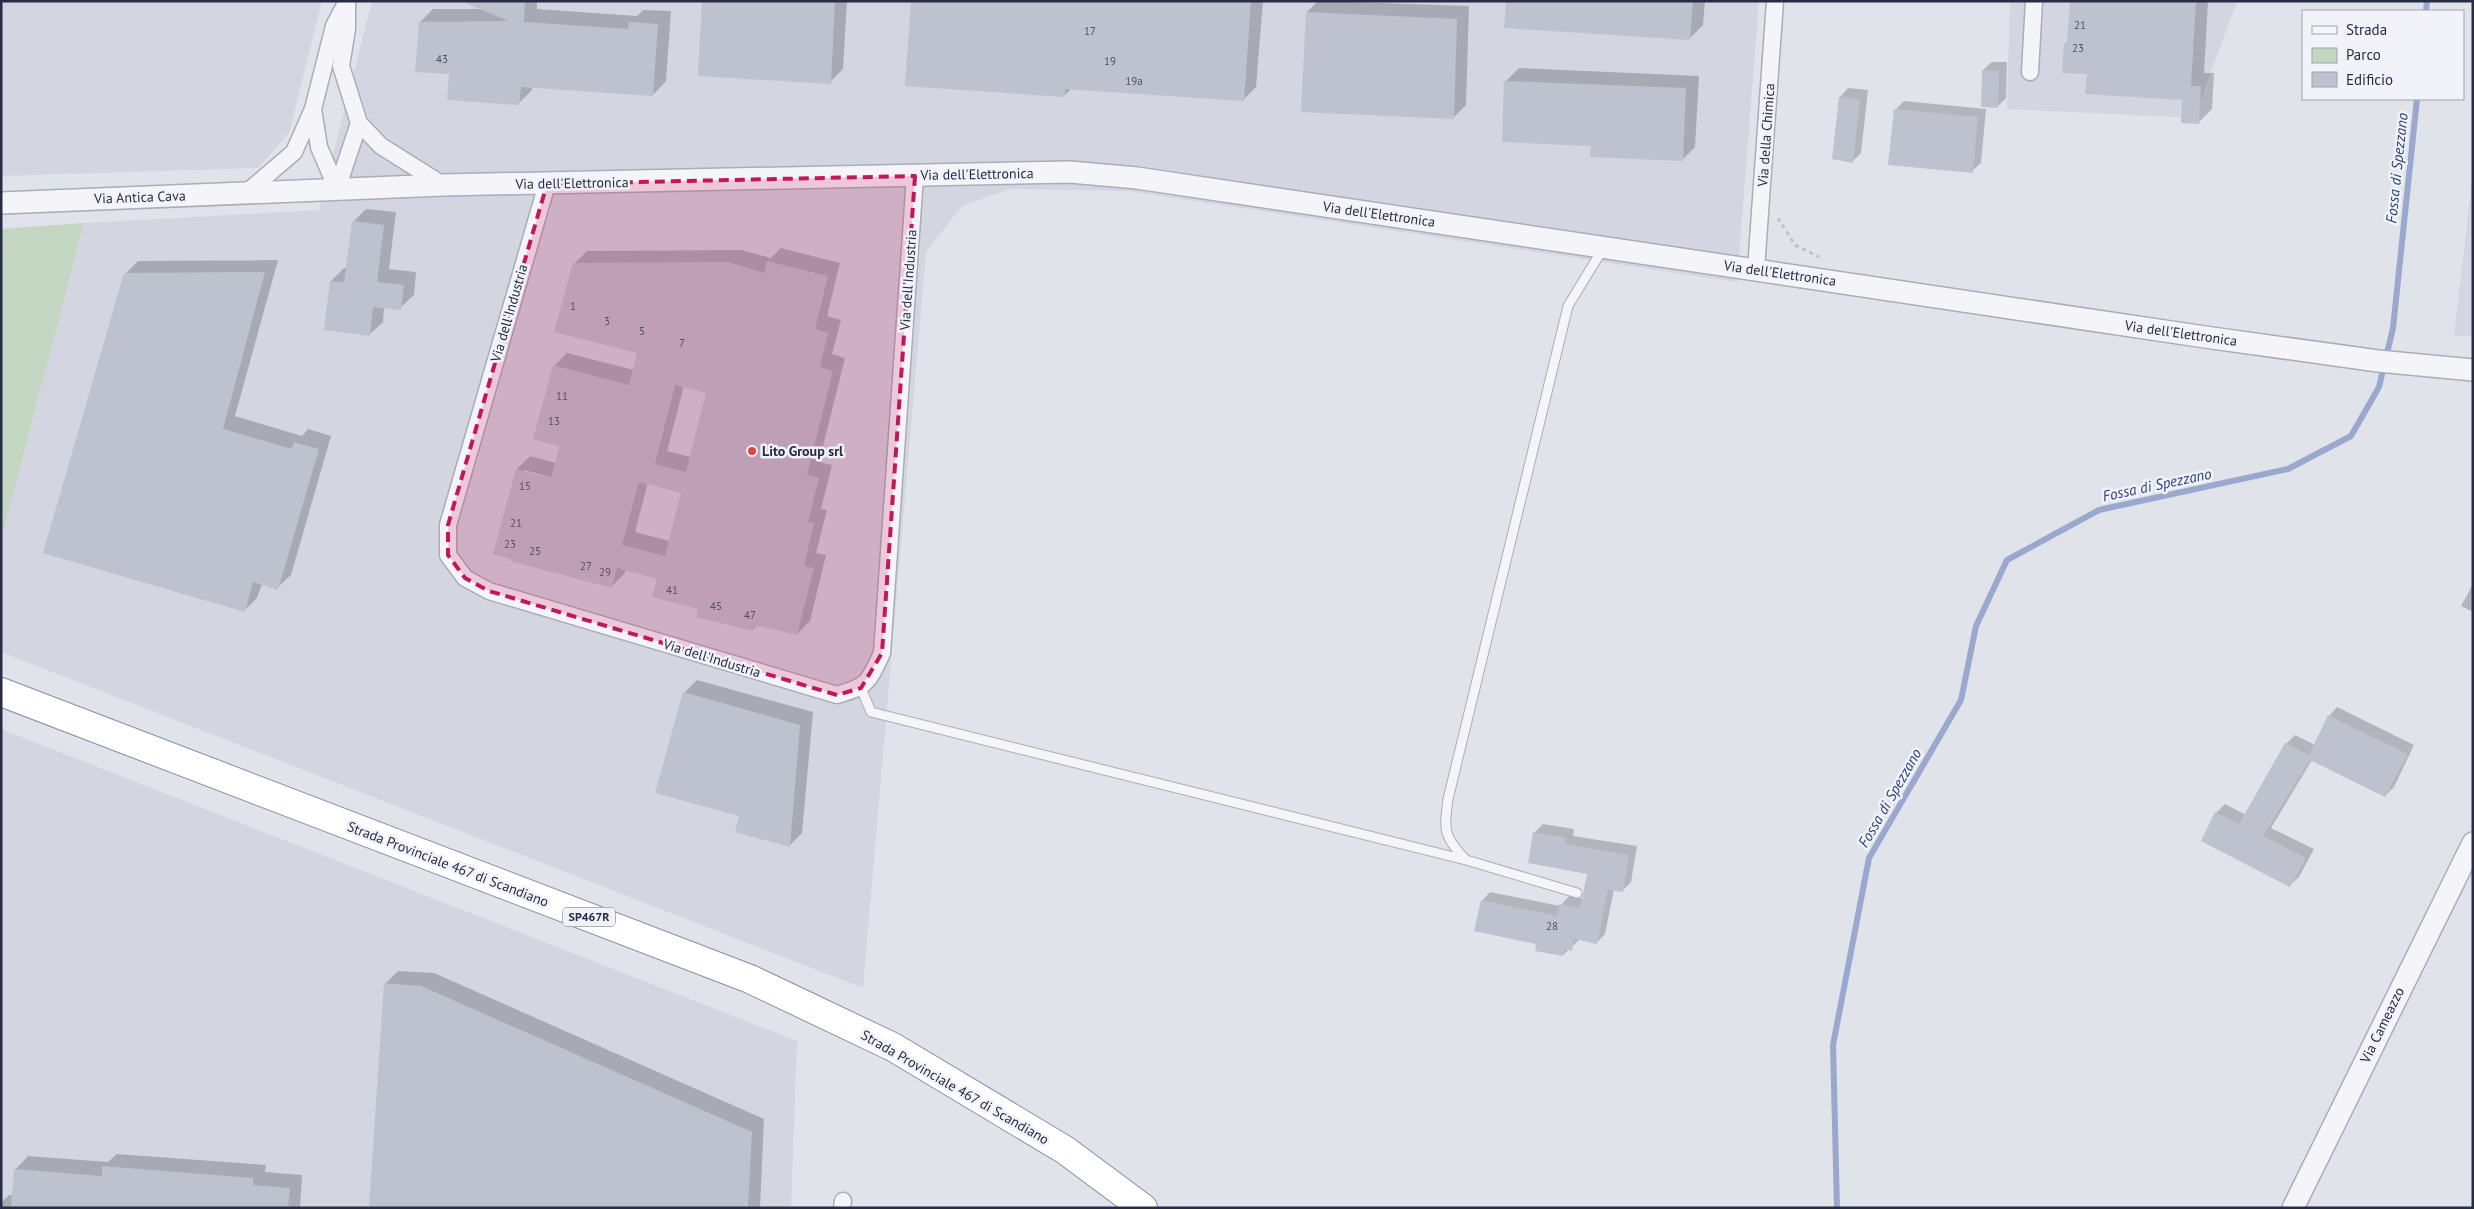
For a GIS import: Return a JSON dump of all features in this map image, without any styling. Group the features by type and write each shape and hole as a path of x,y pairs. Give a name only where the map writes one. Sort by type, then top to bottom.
{"highway":[{"name":"Strada Provinciale 467 di Scandiano","path":"1,692 750,979 893,1048 1065,1150 1144,1208"}],"street":[{"path":"246,192 294,152 314,108 334,26 347,1"},
{"path":"347,1 347,29 341,66 359,123 381,146 443,185"},
{"name":"Via della Chimica","path":"1756,269 1776,1"},
{"path":"2030,72 2034,1"},
{"path":"314,108 319,148 337,189"},
{"path":"337,189 359,123"},
{"name":"Via dell'Elettronica","path":"278,192 443,185 1070,172 1137,178 2311,351 2470,370"},
{"name":"Via dell'Industria","path":"547,184 448,525 448,556 465,578 488,591 836,696 861,688 872,674 882,653 915,176"},
{"name":"Via Antica Cava","path":"1,203 278,192"},
{"name":"Via Cameazzo","path":"2293,1208 2473,843"}],"lane":[{"path":"1466,860 1452,845 1444,827 1448,799 1568,306 1604,248"},
{"path":"861,688 871,712 1466,860 1577,893"}],"highlighted area":[{"path":"915,176 882,653 861,688 837,695 489,591 465,578 448,555 448,525 547,184"}],"shaded area":[{"path":"1,1 322,1 289,133 258,168 1,176"},
{"path":"372,1 1759,1 1737,282 1128,191 1009,189 962,206 926,252 863,988 1,652 1,540 84,223 319,210"},
{"path":"2010,1 2237,1 2194,118 2007,109"},
{"path":"2473,173 2473,336 2454,336"},
{"path":"1,729 797,1041 791,1208 1,1208"}],"green space":[{"path":"84,223 1,540 1,229"}],"building":[{"path":"461,1 525,1 524,22 628,29 629,22 658,24 653,96 521,87 519,105 447,100 449,74 415,72 419,22 508,21"},
{"path":"702,1 835,1 831,84 698,76"},
{"path":"911,1 1251,1 1244,101 1065,89 1065,97 905,86"},
{"path":"1506,1 1693,1 1690,40 1504,28"},
{"path":"2070,1 2196,1 2191,86 2201,86 2199,124 2181,123 2182,100 2085,94 2087,74 2062,73 2064,44 2067,44"},
{"path":"1306,12 1457,19 1454,119 1301,112"},
{"path":"1982,70 1999,71 1998,108 1981,107"},
{"path":"1504,81 1686,88 1683,161 1590,157 1591,146 1502,142"},
{"path":"1839,97 1860,99 1853,163 1832,159"},
{"path":"1894,109 1978,117 1973,173 1888,165"},
{"path":"352,221 384,225 377,282 404,285 401,310 373,307 370,336 324,330 330,281 344,282"},
{"name":"Lito Group srl","path":"767,261 828,276 815,329 828,333 820,367 833,371 807,475 819,478 808,522 814,523 804,566 814,568 797,635 754,625 753,631 696,617 698,609 652,597 657,579 617,568 612,588 510,561 511,559 493,554 516,469 551,478 559,446 533,439 553,365 629,385 637,353 554,332 573,263 728,262 764,273","holes":["675,385 706,393 686,472 655,464","639,482 681,493 665,556 622,545"]},
{"path":"265,272 223,429 292,449 294,442 319,449 278,590 253,582 245,612 43,553 124,273"},
{"path":"683,692 800,725 790,847 735,832 739,816 655,793"},
{"path":"2328,715 2407,754 2385,797 2310,760 2263,836 2306,858 2290,887 2201,841 2215,812 2239,824 2285,743 2309,755"},
{"path":"1533,832 1566,838 1565,844 1629,855 1623,892 1608,890 1597,944 1574,939 1572,951 1565,949 1563,956 1535,951 1536,944 1474,931 1481,900 1557,916 1559,904 1580,908 1587,874 1528,863"},
{"path":"384,983 421,986 752,1132 748,1208 369,1208"},
{"path":"102,1166 253,1178 253,1185 290,1188 288,1208 11,1208 14,1169 102,1176"}],"waterway":[{"name":"Fossa di Spezzano","path":"2426,10 2427,1"},
{"name":"Fossa di Spezzano","path":"1837,1208 1833,1045 1869,858 1961,700 1976,626 2007,560 2099,510 2288,469 2351,436 2379,387 2393,328 2417,100"}],"place":[{"name":"Lito Group srl","path":"752,451"}]}
